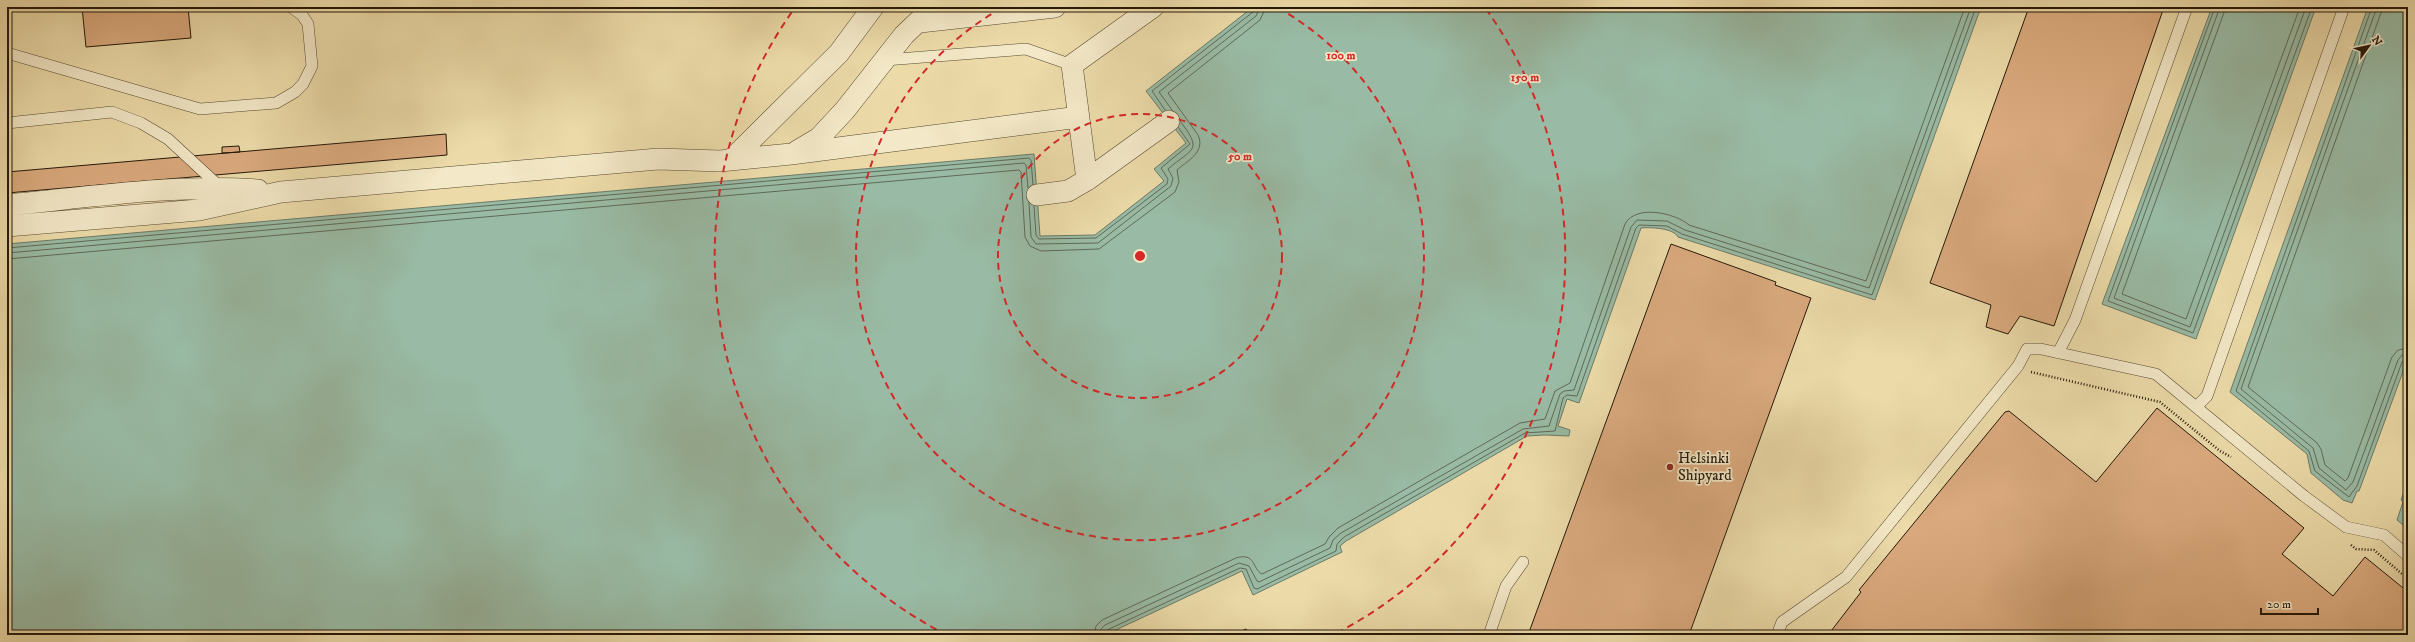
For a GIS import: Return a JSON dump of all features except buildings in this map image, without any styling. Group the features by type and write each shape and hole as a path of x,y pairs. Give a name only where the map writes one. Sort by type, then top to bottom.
{"street":[{"path":"733,158 839,53 873,7"},
{"path":"791,154 819,138 845,110 904,35 918,22 940,7"},
{"path":"918,22 1055,7"},
{"path":"1087,180 1072,65 1153,7"},
{"path":"7,226 199,210 281,192 658,159 720,161 733,158 791,154 1079,117"},
{"path":"1037,195 1068,191 1087,180 1169,121"},
{"path":"7,205 220,187 281,192"}],"lane":[{"path":"7,53 200,109 276,103 295,92 303,84 312,66 308,24 302,15 291,7"},
{"path":"2058,353 2075,320 2187,7"},
{"path":"2196,407 2207,396 2344,7"},
{"path":"884,60 1026,49 1072,65"},
{"path":"7,123 112,112 141,123 168,139 220,187"},
{"path":"1777,635 1782,622 1846,577 2018,366 2027,349 2041,349 2156,374 2304,496 2346,527 2384,535 2408,556"},
{"path":"1489,635 1506,586 1523,562"}],"path":[{"path":"2041,349 2029,371 2160,402 2220,451 2238,460"},
{"path":"2350,544 2356,549 2374,550 2408,579"}],"water":[{"path":"1253,7 1981,7 1875,300 1678,237 1676,234 1667,230 1641,228 1579,403 1567,399 1558,426 1570,430 1569,436 1527,436 1346,541 1340,546 1342,552 1253,595 1242,571 1105,635 7,635 7,244 1034,154 1040,236 1095,235 1164,181 1154,169 1186,143 1146,91"},
{"path":"2212,7 2316,7 2196,339 2102,304"},
{"path":"2368,7 2408,7 2408,358 2359,491 2357,491 2352,503 2343,500 2311,473 2307,454 2230,392"},
{"path":"2408,481 2408,529 2397,520 2403,502 2401,500"}],"place":[{"name":"Helsinki Shipyard","path":"1670,467"}]}
